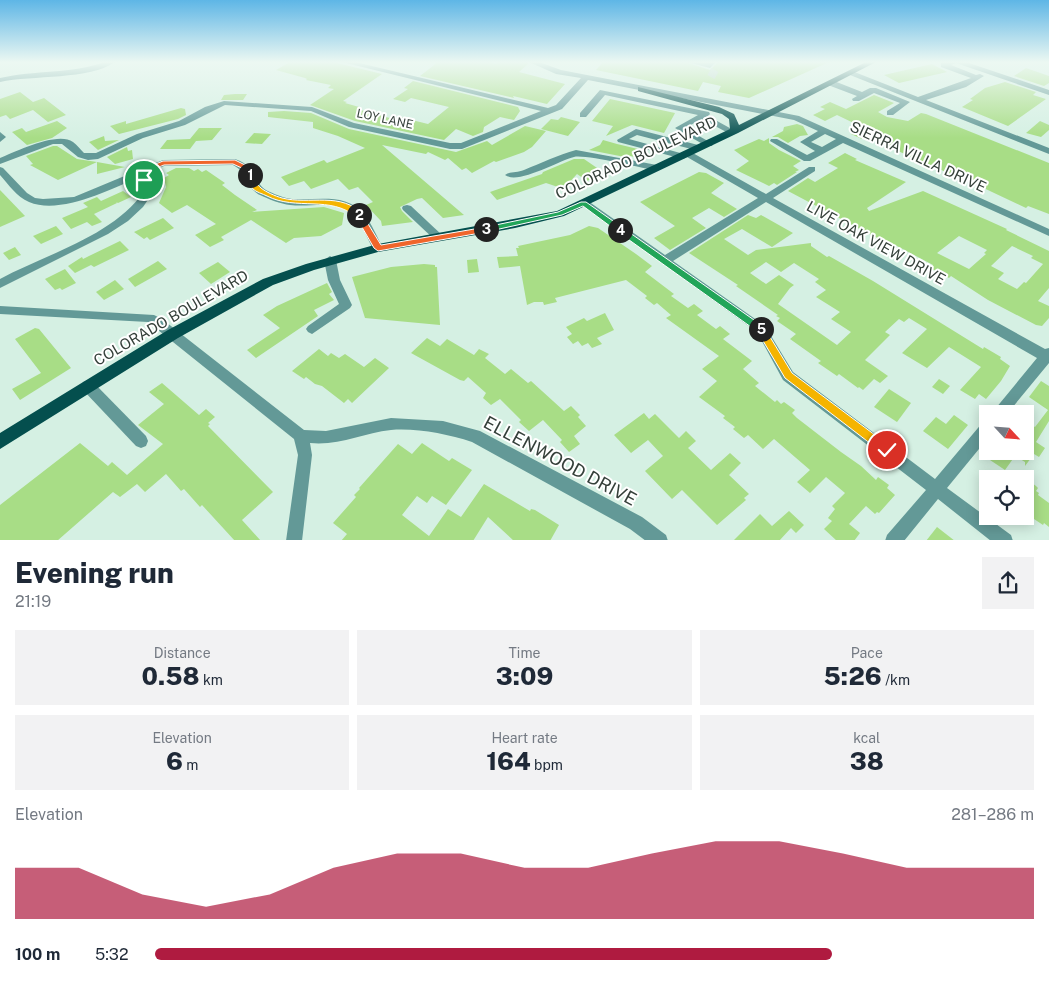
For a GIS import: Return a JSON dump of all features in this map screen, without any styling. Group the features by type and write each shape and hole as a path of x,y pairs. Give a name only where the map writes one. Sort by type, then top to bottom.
{"main road":[{"name":"COLORADO BOULEVARD","path":"0,442 173,334 268,282 330,260 378,248 560,214 709,144 822,87"},
{"path":"641,89 702,105 731,115 735,122 734,131"}],"street":[{"path":"450,87 549,111"},
{"name":"LOY LANE","path":"0,162 58,142 69,143 81,155 88,157 98,156 140,136 182,123 224,103 312,109 352,125 456,146 468,144 560,106 577,87"},
{"path":"583,115 607,87"},
{"name":"SIERRA VILLA DRIVE","path":"632,87 773,112 796,118 1049,233"},
{"path":"839,87 859,97 873,90 912,100"},
{"path":"881,87 1049,151"},
{"path":"890,112 912,100 956,87"},
{"path":"1032,87 1049,93"},
{"path":"603,92 706,114 679,128 709,144"},
{"path":"702,116 734,131"},
{"path":"823,151 804,142 825,131"},
{"name":"LIVE OAK VIEW DRIVE","path":"699,148 636,132 621,140 686,155 1048,356"},
{"path":"0,135 2,137 0,139"},
{"path":"774,141 807,159 843,139"},
{"path":"510,175 523,174 557,158 576,152 657,168"},
{"path":"0,170 24,195 32,200 43,202 74,200 163,163 235,162 246,168 257,189 265,194 290,202 324,201 350,208 361,217 378,248"},
{"path":"664,261 812,169"},
{"path":"0,284 107,230 136,210 145,200 148,191 139,172"},
{"path":"584,203 760,329 788,376 1005,540"},
{"path":"407,208 439,238"},
{"path":"312,330 346,305 334,280 330,260"},
{"path":"0,310 143,316 158,322 301,436 305,456 294,540"},
{"path":"1006,405 1048,356"},
{"path":"88,386 140,441"},
{"name":"ELLENWOOD DRIVE","path":"301,436 326,438 391,424 443,427 475,436 636,523 660,540"},
{"path":"893,540 979,438"}],"building":[{"path":"363,87 343,101 359,107 357,109 397,120 400,117 428,124 449,107 411,98 405,102 393,99 408,89 405,87 438,87 518,107 520,111 514,120 500,117 484,127 483,132 473,136 456,129 444,140 355,121 310,105 334,89 328,88"},
{"path":"468,87 562,87 547,104 513,96 514,98"},
{"path":"680,87 700,87 698,91"},
{"path":"720,87 773,87 749,98 718,92"},
{"path":"1021,87 1036,92 1033,95 1046,99 1008,126 962,107 973,100 970,99 985,88"},
{"path":"20,92 33,102 44,98 66,115 48,122 33,110 10,119 6,115 0,117 0,99"},
{"path":"247,94 243,100 221,100 224,95"},
{"path":"874,95 894,103 878,112 887,117 908,121 921,113 926,114 1049,163 1049,214 1028,206 1026,208 956,175 866,137 862,139 851,134 862,127 837,115 825,121 813,115 825,109 820,107 830,102 846,109"},
{"path":"610,99 675,113 664,133 632,125 606,136 613,126 592,121"},
{"path":"181,108 185,109 186,115 178,119 119,134 110,126 126,121 126,124"},
{"path":"268,112 311,113 349,129 456,152 487,141 492,145 525,126 546,131 532,147 524,152 496,162 494,161 472,173 466,168 462,170 448,158 445,160 428,152 426,154 382,145 464,215 443,218 422,198 400,207 413,222 382,226 381,221 366,205 373,202 358,187 349,190 338,179 311,189 304,181 289,186 281,177 324,160 327,163 365,148 338,136 313,128 313,122 268,117"},
{"path":"561,117 580,122 568,136 541,129 551,119 558,120"},
{"path":"57,121 67,128 52,138 27,145 12,132 22,128 26,132"},
{"path":"1040,121 1049,125 1049,130 1041,137 1026,133"},
{"path":"797,124 803,126 808,135 800,136 788,143 778,137 772,137 783,131 784,127"},
{"path":"199,128 222,128 212,140 196,141 190,149 160,149 167,140 190,139"},
{"path":"254,133 271,134 262,144 245,143"},
{"path":"104,136 105,141 119,140 98,150 89,142"},
{"path":"769,138 769,143 801,161 793,166 799,170 795,172 797,172 777,185 774,183 769,186 736,170 749,161 734,150 759,139 764,141"},
{"path":"603,140 642,150 637,158 631,156 630,158 589,150 600,145"},
{"path":"57,146 77,159 97,162 58,180 30,165 33,164 26,156"},
{"path":"127,147 128,151 132,150 133,159 115,164 107,157"},
{"path":"845,153 857,159 855,160 906,182 867,208 869,211 923,191 1007,229 1049,251 1049,288 1038,301 1049,306 1049,318 1042,326 1036,325 988,300 951,276 949,278 930,268 933,265 788,191 808,178 815,182 838,168 828,163","holes":["959,236 987,250 984,253 986,254 969,269 937,253","1012,246 1033,256 1031,258 1043,264 1026,283 1024,282 1017,289 998,279 1004,273 991,266"]},
{"path":"574,159 584,159 600,170 600,175 587,181 577,174 566,186 563,185 561,188 546,183 497,200 490,192 542,174"},
{"path":"97,162 125,167 97,174"},
{"path":"176,168 189,168 194,171 198,169 202,172 206,170 225,183 222,185 257,210 252,212 324,207 344,213 342,225 321,236 294,238 286,243 251,220 221,237 224,240 210,247 195,235 216,224 187,205 172,213 159,203 166,187 164,178 169,175 166,173"},
{"path":"699,172 706,173 724,183 711,193 737,209 724,217 709,208 692,218 706,228 670,250 654,238 675,226 640,202"},
{"path":"0,190 25,216 0,227"},
{"path":"123,191 131,197 118,203 116,202 94,214 102,222 92,226 87,222 71,229 62,218 88,207 83,203 97,197 101,201"},
{"path":"748,215 756,218 761,215 793,233 772,247 742,229 724,239 748,255 756,250 811,243 811,246 827,257 829,256 873,281 983,349 984,347 1001,357 1000,359 1010,366 1001,381 986,399 979,394 975,399 960,390 981,367 949,347 927,368 902,353 927,329 909,318 904,322 899,319 885,332 890,335 865,360 888,376 880,383 874,379 863,390 818,363 821,361 790,339 796,334 777,321 780,318 776,316 778,315 736,286 738,285 689,253","holes":["766,262 781,272 794,263 819,279 815,282 826,290 816,297 840,312 831,319 851,332 837,345 778,304 794,285 779,275 766,284 750,273"]},
{"path":"163,218 174,228 150,240 147,237 144,239 134,232"},
{"path":"56,226 63,234 41,244 33,236"},
{"path":"589,226 598,228 652,266 645,272 674,294 671,296 688,308 694,304 703,311 697,315 716,329 720,326 730,334 723,339 752,361 743,369 759,383 755,386 775,402 777,400 781,404 784,402 795,410 792,413 797,418 861,466 876,480 878,477 889,485 887,488 895,495 879,513 875,514 866,506 849,524 860,533 855,540 836,540 824,529 832,521 828,518 835,509 832,506 845,493 826,477 810,493 797,482 810,470 774,439 763,449 748,435 744,438 733,429 735,427 723,418 725,416 699,397 717,381 702,369 719,356 666,318 671,315 657,303 654,305 645,298 647,296 626,280 555,298 557,302 544,305 543,302 534,302 527,305 520,266 499,268 497,257 518,256 516,248 519,248 518,246 570,235"},
{"path":"120,241 129,250 94,267 91,265 75,273 68,266 82,257 83,259"},
{"path":"15,247 21,255 9,260 3,253"},
{"path":"477,259 479,272 468,273 467,260"},
{"path":"158,261 167,269 135,287 128,279"},
{"path":"218,262 230,272 211,284 199,273"},
{"path":"424,264 437,267 440,325 365,318 352,277 391,267"},
{"path":"65,269 76,283 62,290 60,288 55,290 45,279"},
{"path":"115,280 124,289 104,300 96,292"},
{"path":"327,283 332,292 329,294 334,300 314,310 318,316 256,358 247,350 280,328 263,315 277,306"},
{"path":"605,313 614,330 597,338 602,344 592,348 588,343 582,346 578,341 573,344 567,337 572,334 566,327 584,318 587,321"},
{"path":"35,328 39,329 71,368 20,400 12,389 41,373 15,339"},
{"path":"427,338 440,346 447,339 474,355 479,349 489,354 485,358 505,374 511,369 528,383 531,381 564,411 571,406 580,415 578,417 586,426 574,436 580,444 569,452 560,442 562,440 543,420 529,431 500,399 491,405 483,398 486,393 468,377 464,381 460,380 411,353"},
{"path":"319,349 328,356 331,353 339,358 345,354 364,367 375,358 389,368 352,403 348,399 344,403 322,386 315,384 306,377 304,379 292,371"},
{"path":"939,379 950,386 943,394 932,387"},
{"path":"1041,381 1049,386 1049,421 1036,442 1045,448 1039,457 1034,454 1034,426 1048,410 1029,397"},
{"path":"162,383 199,415 206,409 215,417 208,423 210,424 208,426 273,492 242,520 260,540 234,540 202,505 200,507 184,489 181,491 166,474 145,492 137,484 120,497 113,492 58,540 0,540 0,505 80,443 108,466 112,462 127,475 163,444 138,425 164,404 149,392"},
{"path":"889,389 911,403 897,422 874,407"},
{"path":"644,413 649,419 655,414 679,438 686,431 696,441 688,448 711,470 730,453 741,463 729,475 749,494 744,498 746,500 717,525 682,490 672,499 645,471 663,456 648,440 631,453 614,435"},
{"path":"954,415 968,425 948,449 923,431 936,417 946,424"},
{"path":"422,443 449,461 452,458 472,470 446,505 432,496 427,503 417,496 402,515 429,536 448,509 461,517 484,484 530,511 531,509 535,510 559,525 551,540 513,540 488,517 474,540 342,540 347,534 333,523 356,497 354,495 359,488 398,444 412,454"},
{"path":"990,460 1012,460 1005,470"},
{"path":"1022,460 1030,460 1025,466 1025,462"},
{"path":"1034,485 1038,488 1036,491 1039,493 1038,495 1049,503 1049,527 1044,523 1043,525 1034,519"},
{"path":"789,511 804,525 796,533 791,528 780,540 734,540 760,514 772,526"},
{"path":"937,527 954,540 927,540"}],"route":[{"path":"144,180 139,172 163,163 235,162 246,168 257,189 265,194 290,202 324,201 338,203 350,208 361,217 378,248 541,219 560,214 584,203 760,329 788,376 887,450"}]}
